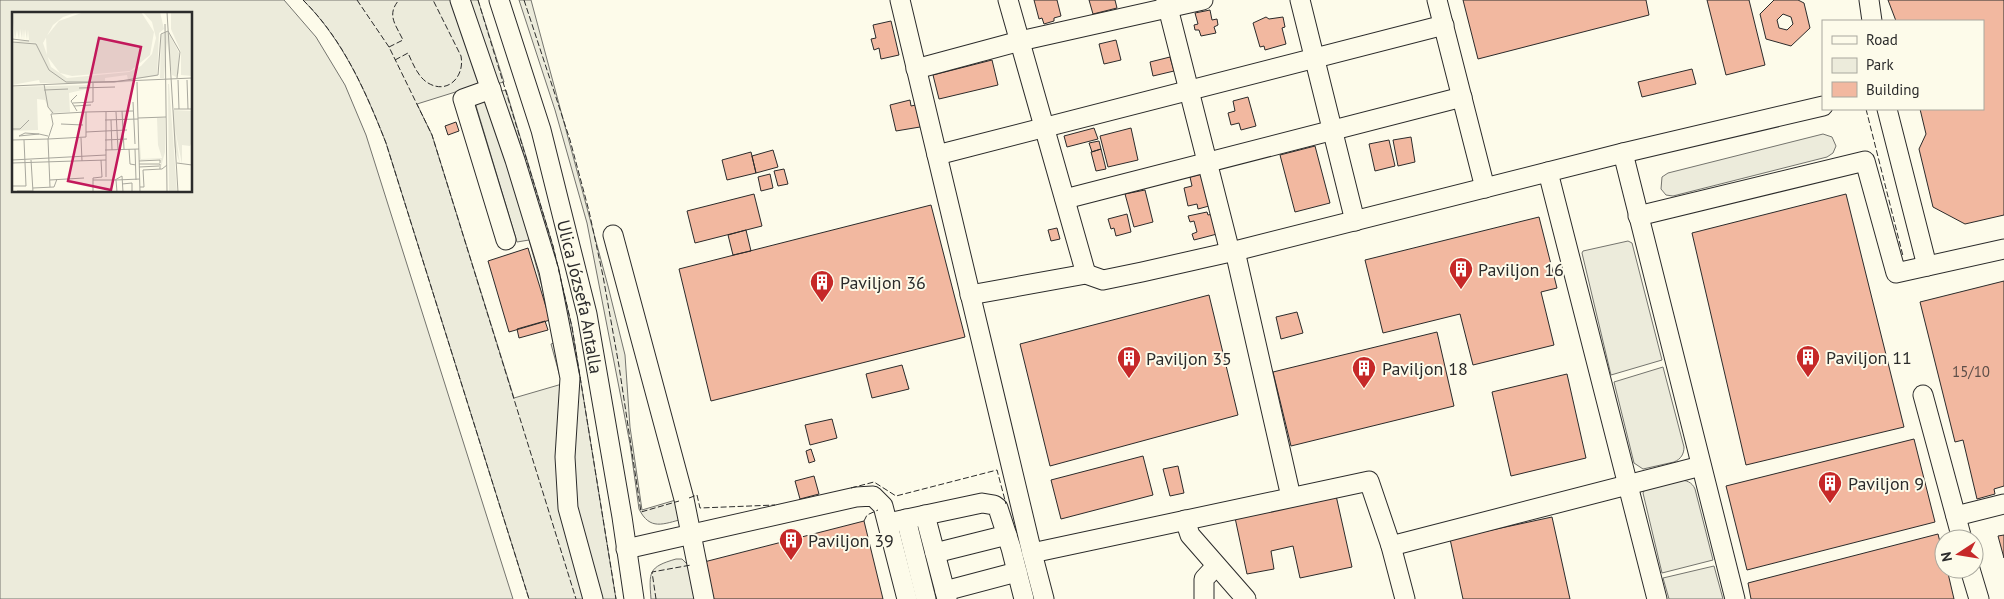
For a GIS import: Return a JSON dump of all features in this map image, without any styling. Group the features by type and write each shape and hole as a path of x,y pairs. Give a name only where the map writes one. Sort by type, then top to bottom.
{"street":[{"path":"460,0 491,89 549,271 570,378 565,457 568,508 592,599"},
{"name":"Ulica Józsefa Antalla","path":"499,0 541,130 587,314 634,599"},
{"path":"900,0 1044,599"},
{"path":"1008,0 1086,274"},
{"path":"916,69 1167,4 1203,0"},
{"path":"1300,0 1355,221"},
{"path":"1437,0 1485,188"},
{"path":"1869,0 1872,20"},
{"path":"1167,4 1233,251 1291,497"},
{"path":"937,155 1444,25"},
{"path":"491,89 463,99 506,240"},
{"path":"1065,199 1462,97"},
{"path":"970,295 1086,274 1103,280 1233,251 1623,153 1822,106"},
{"path":"1887,110 1927,266"},
{"path":"1623,153 1735,599"},
{"path":"1638,216 1865,161 1896,273 2004,248"},
{"path":"1548,172 1657,599"},
{"path":"613,236 684,499 704,599"},
{"path":"1923,395 1959,529"},
{"path":"1391,546 1701,466"},
{"path":"1032,554 1369,481 1391,546 1405,599"},
{"path":"626,549 856,497 873,496 897,521 910,587 926,599"},
{"path":"897,521 982,504 994,505 998,508 1007,534 1024,599"},
{"path":"1956,516 2004,504"},
{"path":"925,515 944,588"},
{"path":"1185,520 1190,535 1246,599"},
{"path":"935,553 1007,534"},
{"path":"1204,599 1204,580 1216,566"},
{"path":"910,587 944,588 1017,572"},
{"path":"1973,579 1979,599"}],"green space":[{"path":"0,0 284,0 316,37 345,85 366,135 513,599 0,599"},
{"path":"303,0 454,0 481,84 417,104 432,135 514,398 562,384 551,344 560,341 565,367 567,398 563,466 565,511 588,599 529,599 386,143 370,105 342,49"},
{"path":"467,0 478,0 504,82 496,84"},
{"path":"519,0 531,0 625,355 630,427 642,510 679,499 683,519 663,524 652,523 643,516 639,509 630,444 587,223 555,110"},
{"path":"506,90 553,246 572,327 616,599 597,599 572,511 574,379 498,92"},
{"path":"488,95 536,239 544,294 529,240 517,242 474,99"},
{"path":"1823,134 1832,137 1836,146 1833,153 1827,157 1673,196 1666,195 1661,189 1662,177 1668,173"},
{"path":"1628,241 1632,243 1662,360 1611,375 1582,253 1583,251"},
{"path":"1663,367 1684,447 1680,458 1674,462 1643,469 1634,463 1614,382"},
{"path":"1679,480 1688,482 1695,489 1713,560 1662,573 1643,493 1645,489"},
{"path":"676,559 682,559 687,564 694,562 704,599 651,599 650,582 652,572 660,565"},
{"path":"1714,566 1723,599 1669,599 1663,578"}],"building":[{"path":"1034,0 1057,0 1061,16 1054,18 1054,21 1044,24 1042,18 1039,19"},
{"path":"1089,0 1115,0 1117,8 1093,14"},
{"path":"1463,0 1646,0 1649,15 1478,59"},
{"path":"1707,0 1749,0 1765,65 1726,75"},
{"path":"1774,0 1798,0 1804,3 1810,28 1791,46 1766,39 1760,14","holes":["1783,14 1791,17 1793,24 1787,30 1779,28 1777,20"]},
{"path":"1888,0 2004,0 2004,215 1965,224 1933,207 1919,149 1926,134 1920,110 1984,110 1984,20 1896,20"},
{"path":"1210,10 1212,20 1217,19 1218,25 1214,27 1216,33 1201,36 1199,30 1195,30 1194,25 1198,24 1195,13"},
{"path":"1266,17 1269,19 1283,17 1285,27 1282,28 1286,44 1265,50 1264,46 1260,47 1253,23"},
{"path":"891,21 899,55 881,59 879,48 874,50 871,39 876,38 873,25"},
{"path":"1116,40 1121,60 1104,64 1099,44"},
{"path":"1170,57 1174,71 1153,76 1150,62"},
{"path":"992,60 998,85 939,99 933,75"},
{"path":"1692,69 1696,84 1642,97 1638,82"},
{"path":"1248,97 1256,126 1241,130 1239,123 1231,125 1228,113 1235,111 1233,101"},
{"path":"910,100 911,106 920,104 926,126 896,131 890,105"},
{"path":"456,122 459,131 448,135 445,126"},
{"path":"1094,128 1098,139 1067,147 1064,136"},
{"path":"1131,128 1138,160 1108,167 1100,136"},
{"path":"1411,137 1415,162 1398,166 1393,140"},
{"path":"1389,140 1395,166 1375,171 1369,144"},
{"path":"1099,141 1101,149 1092,152 1089,143"},
{"path":"1315,146 1330,203 1295,212 1280,155"},
{"path":"1101,149 1106,169 1096,171 1091,152"},
{"path":"773,150 778,167 756,173 752,156"},
{"path":"751,152 756,173 727,180 722,160"},
{"path":"784,169 788,184 778,186 774,171"},
{"path":"770,174 773,188 761,191 758,177"},
{"path":"1202,174 1209,206 1198,209 1197,204 1188,206 1184,188 1192,186 1190,177"},
{"path":"1145,190 1153,222 1134,227 1125,194"},
{"path":"754,194 762,226 695,243 687,211"},
{"name":"Paviljon 11","path":"1846,194 1904,427 1746,465 1692,233"},
{"name":"Paviljon 36","path":"931,205 965,337 711,401 679,269"},
{"path":"1207,212 1208,215 1213,214 1217,234 1194,240 1192,234 1197,232 1194,221 1190,222 1188,216"},
{"path":"1127,214 1131,232 1116,236 1114,228 1111,229 1108,219"},
{"name":"Paviljon 16","path":"1539,217 1557,288 1541,292 1554,345 1473,365 1460,314 1383,333 1365,260"},
{"path":"1057,228 1060,239 1051,241 1048,230"},
{"path":"746,230 751,251 733,255 728,235"},
{"path":"528,248 550,320 509,332 488,261"},
{"path":"2004,281 2004,486 1994,489 1995,494 1977,499 1963,440 1955,442 1920,302"},
{"name":"Paviljon 35","path":"1209,295 1238,415 1050,466 1020,344"},
{"path":"1297,312 1303,333 1281,339 1276,317"},
{"path":"545,321 548,330 519,338 517,329"},
{"name":"Paviljon 18","path":"1437,332 1454,406 1291,446 1273,372"},
{"path":"902,365 909,389 872,398 866,374"},
{"path":"1567,374 1586,458 1511,476 1492,392"},
{"path":"832,419 837,438 810,445 805,425"},
{"name":"Paviljon 9","path":"1914,439 1935,522 1747,570 1726,486"},
{"path":"811,449 815,461 809,463 806,451"},
{"path":"1143,456 1153,495 1061,519 1051,480"},
{"path":"1178,466 1184,493 1170,496 1163,469"},
{"path":"814,476 819,494 800,499 795,481"},
{"path":"1335,491 1352,567 1300,578 1293,546 1271,551 1274,569 1247,574 1234,513"},
{"path":"1552,517 1570,599 1463,599 1450,539"},
{"name":"Paviljon 39","path":"864,521 883,599 713,599 704,562"},
{"path":"1934,535 1934,579 1949,579 1954,599 1751,599 1748,583"},
{"path":"2004,535 2004,558 1998,536"}],"fence":[{"path":"303,0 317,15 342,49 370,105 386,143 529,599"},
{"path":"357,0 389,47 432,135 576,599"},
{"path":"389,47 403,40 395,25 393,15 393,10 399,0"},
{"path":"395,60 408,53 421,77 435,86 442,87 448,85 458,76 462,63 461,56 433,0"},
{"path":"478,0 553,246 572,327 616,599"},
{"path":"524,0 570,140 589,211 619,366 641,512 679,501"},
{"path":"1866,110 1903,256"},
{"path":"851,488 874,482 896,496 997,470 1006,504"},
{"path":"689,498 697,495 700,508 775,505"},
{"path":"864,521 867,515 878,510"},
{"path":"656,599 652,572 691,565"}],"place":[{"name":"Paviljon 16","path":"1461,290"},
{"name":"Paviljon 36","path":"822,303"},
{"name":"Paviljon 11","path":"1808,378"},
{"name":"Paviljon 35","path":"1129,379"},
{"name":"Paviljon 18","path":"1364,389"},
{"name":"Paviljon 9","path":"1830,504"},
{"name":"Paviljon 39","path":"791,561"}]}
